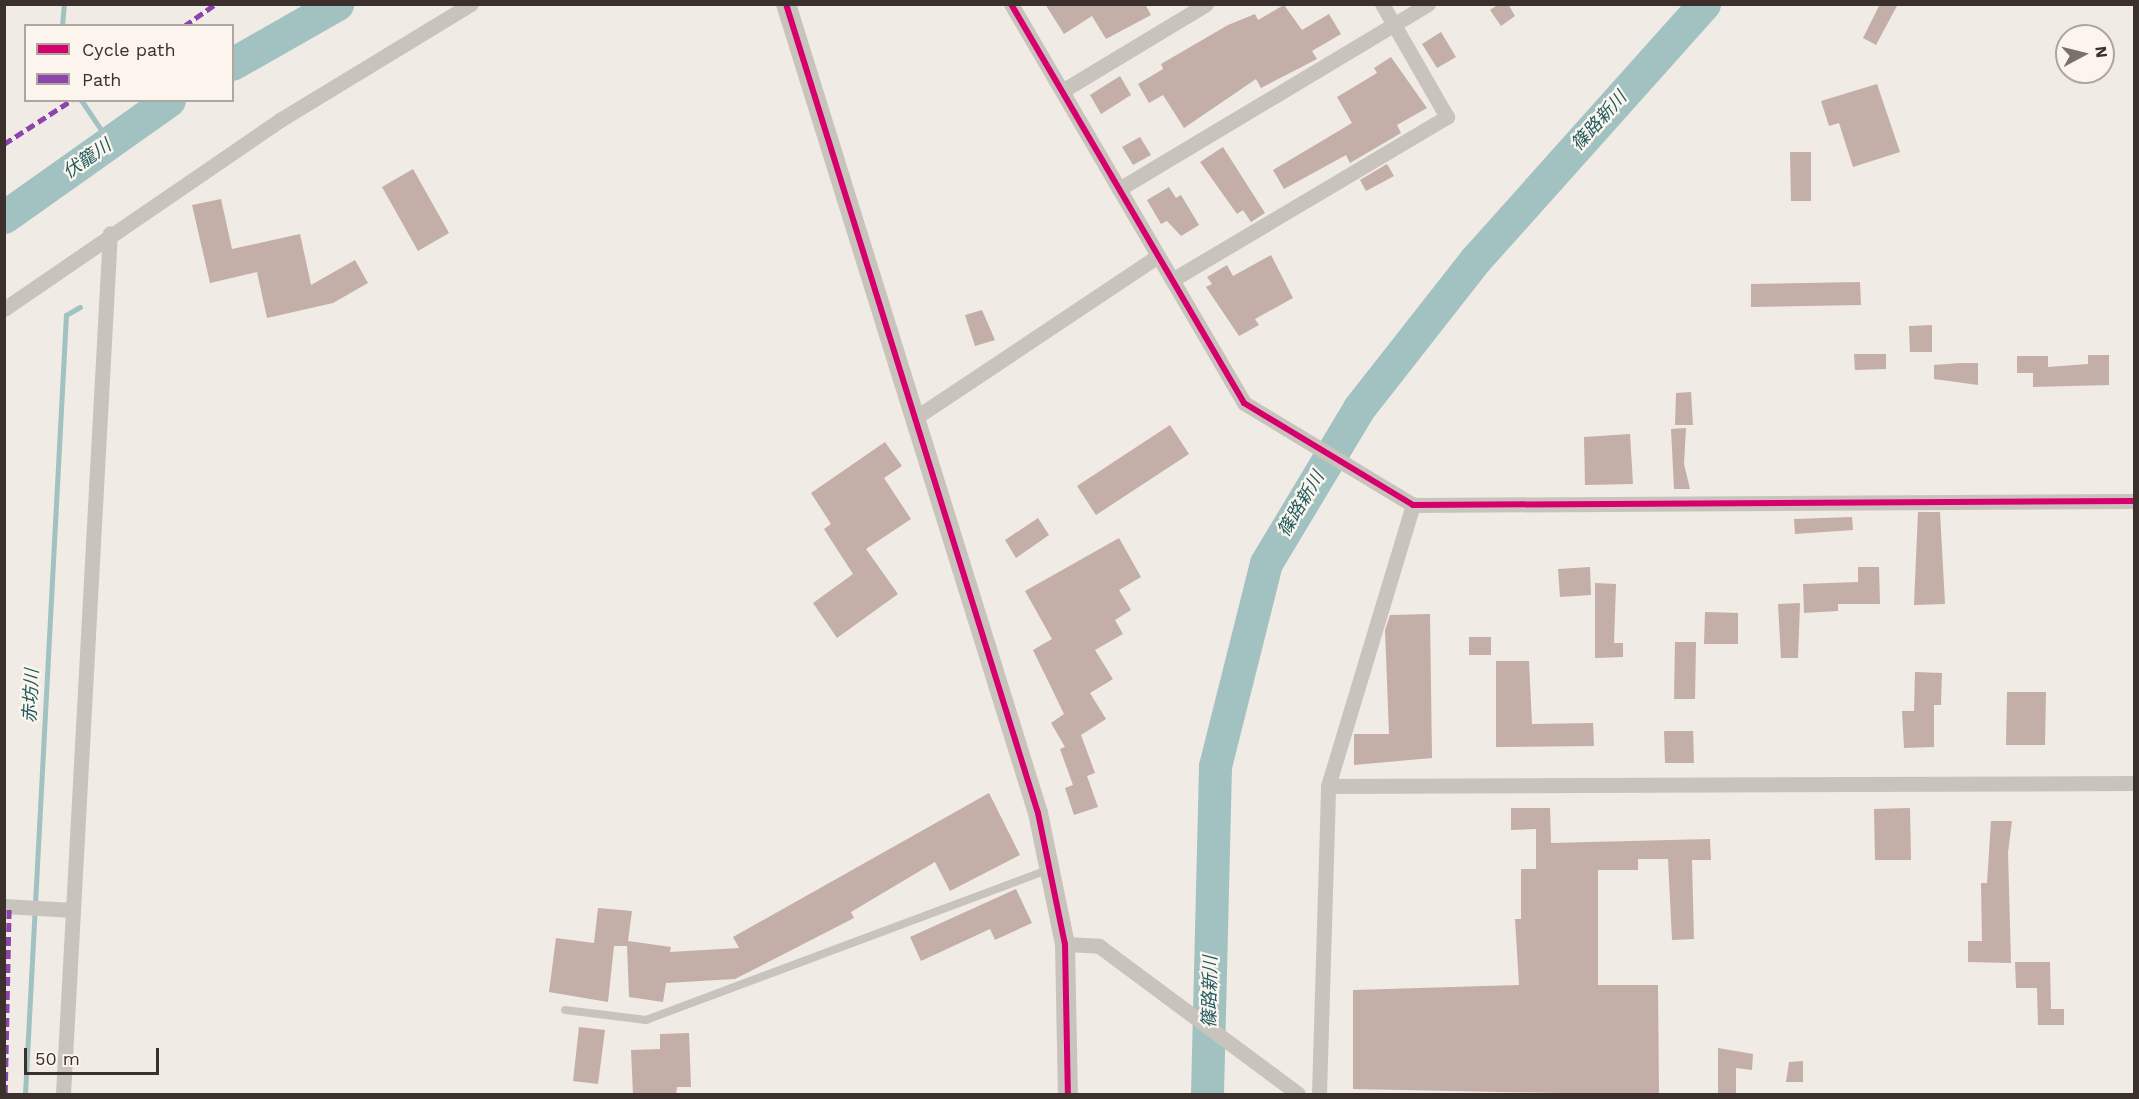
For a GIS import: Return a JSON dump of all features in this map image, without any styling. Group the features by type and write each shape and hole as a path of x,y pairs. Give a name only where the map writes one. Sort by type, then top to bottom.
{"street":[{"path":"4,309 110,233 280,120 471,4"},
{"path":"786,4 1052,869 1065,944 1068,1095"},
{"path":"1011,4 1172,280 1251,408 1413,505 2134,501"},
{"path":"1062,91 1206,4"},
{"path":"1172,280 1447,117 1382,4"},
{"path":"1119,189 1428,4"},
{"path":"63,1095 110,233"},
{"path":"915,418 1158,256"},
{"path":"1320,1095 1328,786 1413,505"},
{"path":"1328,786 2134,783"},
{"path":"4,906 73,910"},
{"path":"1065,944 1099,945 1298,1095"}],"lane":[{"path":"565,1010 646,1020 1052,869"}],"building":[{"path":"1045,4 1145,4 1151,15 1106,39 1092,16 1064,34"},
{"path":"1499,4 1508,4 1515,16 1501,26 1490,10"},
{"path":"1880,4 1898,4 1876,45 1863,38"},
{"path":"1284,5 1302,30 1329,14 1341,34 1312,51 1317,59 1261,88 1256,79 1184,128 1163,95 1149,103 1138,84 1163,69 1161,64 1228,25 1255,14 1258,20"},
{"path":"1441,32 1456,57 1437,68 1422,44"},
{"path":"1391,57 1427,108 1397,125 1401,133 1350,163 1346,155 1284,189 1273,170 1352,123 1337,97 1377,73 1374,68"},
{"path":"1120,76 1131,95 1101,114 1090,95"},
{"path":"1877,84 1900,152 1853,167 1839,123 1829,126 1821,101"},
{"path":"1140,137 1151,155 1133,165 1122,147"},
{"path":"1223,147 1265,213 1251,222 1243,210 1237,214 1200,162"},
{"path":"1790,152 1811,152 1811,201 1791,201"},
{"path":"1387,164 1394,176 1366,191 1360,180"},
{"path":"413,169 449,233 418,251 382,187"},
{"path":"1169,187 1176,198 1181,195 1199,225 1181,236 1167,221 1161,224 1147,200"},
{"path":"221,199 232,249 300,234 311,285 355,260 368,283 333,303 267,318 257,272 210,283 192,205"},
{"path":"1271,255 1293,298 1255,319 1259,325 1239,336 1206,287 1212,284 1207,277 1227,265 1233,276"},
{"path":"1860,282 1861,305 1751,307 1751,284"},
{"path":"982,310 995,340 975,346 965,315"},
{"path":"1932,325 1932,352 1910,352 1909,326"},
{"path":"1854,354 1886,354 1886,369 1855,370"},
{"path":"2088,355 2109,355 2109,385 2033,387 2033,373 2017,373 2017,356 2048,356 2048,367 2088,364"},
{"path":"1978,363 1978,385 1934,379 1934,365"},
{"path":"1691,392 1693,425 1675,425 1676,393"},
{"path":"1170,425 1189,454 1096,515 1077,486"},
{"path":"1686,428 1684,464 1690,489 1674,489 1671,429"},
{"path":"1630,434 1633,484 1585,485 1584,437"},
{"path":"885,442 902,466 884,478 911,519 866,549 898,594 837,638 813,603 853,574 824,529 831,524 811,493"},
{"path":"1918,512 1940,512 1945,604 1914,605"},
{"path":"1852,517 1853,530 1795,534 1794,519"},
{"path":"1038,518 1049,535 1016,558 1005,540"},
{"path":"1119,538 1141,577 1119,590 1131,610 1115,620 1123,634 1095,650 1113,679 1090,693 1106,719 1081,735 1095,773 1087,776 1098,807 1074,815 1065,788 1073,785 1060,749 1065,747 1051,723 1064,714 1033,650 1052,639 1025,591"},
{"path":"1590,567 1591,595 1560,597 1558,569"},
{"path":"1858,567 1879,567 1880,604 1838,604 1838,611 1804,613 1803,584 1858,582"},
{"path":"1595,583 1616,584 1614,643 1623,643 1623,657 1595,658"},
{"path":"1800,603 1798,658 1781,658 1778,604"},
{"path":"1705,612 1738,613 1738,644 1704,644"},
{"path":"1430,614 1432,758 1354,765 1354,734 1389,734 1385,630 1390,615"},
{"path":"1469,637 1491,637 1491,655 1469,655"},
{"path":"1675,642 1696,642 1695,699 1674,699"},
{"path":"1496,661 1529,661 1532,724 1593,723 1594,746 1496,747"},
{"path":"1915,672 1942,673 1941,705 1934,705 1934,747 1904,748 1902,711 1914,711"},
{"path":"2007,692 2046,692 2045,745 2006,745"},
{"path":"1664,731 1693,731 1694,763 1665,763"},
{"path":"989,793 1020,855 950,891 935,862 851,912 854,918 735,979 666,983 663,1002 629,997 627,946 614,946 608,1002 549,992 556,938 594,943 598,908 632,911 628,941 671,947 670,952 739,948 733,937"},
{"path":"1511,808 1550,808 1551,843 1710,839 1711,860 1692,860 1694,939 1672,940 1668,859 1638,859 1638,870 1598,870 1598,985 1658,985 1659,1095 1353,1089 1353,990 1519,985 1515,919 1521,919 1521,869 1536,869 1536,829 1511,830"},
{"path":"1910,808 1911,860 1875,860 1874,809"},
{"path":"1991,821 2012,821 2008,852 2011,963 1968,962 1968,941 1982,941 1981,883 1987,883"},
{"path":"1016,889 1032,923 995,940 990,929 921,961 910,937"},
{"path":"2015,962 2050,962 2051,1009 2064,1009 2064,1025 2038,1025 2037,988 2016,988"},
{"path":"579,1027 605,1030 598,1084 573,1081"},
{"path":"689,1033 691,1087 677,1087 676,1095 633,1095 631,1050 660,1049 660,1034"},
{"path":"1718,1048 1753,1054 1752,1070 1736,1068 1736,1095 1718,1095"},
{"path":"1803,1061 1803,1082 1786,1082 1789,1062"}],"waterway":[{"name":"赤坊川","path":"62,24 64,4"},
{"name":"伏籠川","path":"234,63 337,4"},
{"name":"篠路新川","path":"1207,1094 1215,766 1266,563 1359,408 1476,259 1704,4"},
{"name":"赤坊川","path":"82,102 110,143"},
{"name":"伏籠川","path":"4,217 166,102"},
{"name":"赤坊川","path":"25,1094 66,315 80,307"}],"marked path":[{"path":"187,24 216,4"},
{"path":"4,144 69,102"},
{"path":"5,1094 9,907"}],"cycle path":[{"path":"786,4 1038,813 1065,944 1068,1094"},
{"path":"1011,4 1244,403 1413,505 2134,501"}]}
